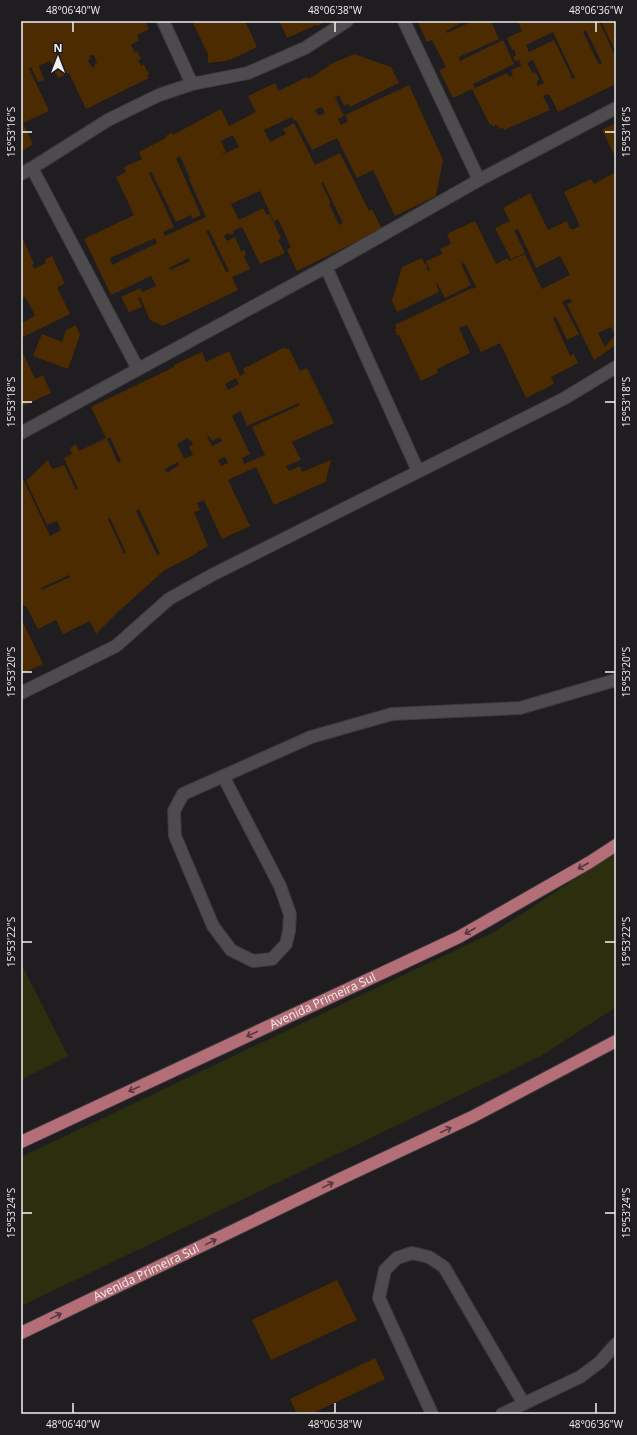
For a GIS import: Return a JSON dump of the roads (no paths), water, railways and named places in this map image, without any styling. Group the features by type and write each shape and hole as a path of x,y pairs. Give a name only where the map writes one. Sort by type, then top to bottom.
{"main road":[{"name":"Avenida Primeira Sul","path":"21,1142 459,937 590,862 616,845"},
{"name":"Avenida Primeira Sul","path":"21,1333 472,1117 616,1041"}],"street":[{"path":"163,21 192,84"},
{"path":"21,174 108,120 159,95 192,84 248,73 305,48 347,21"},
{"path":"404,21 478,180"},
{"path":"21,433 326,267 478,180 616,108"},
{"path":"32,168 138,369"},
{"path":"326,267 418,471"},
{"path":"21,693 116,646 169,599 212,574 565,398 616,367"},
{"path":"223,776 280,886 290,914 289,931 286,944 272,959 253,961 231,950 213,926 175,836 174,811 183,794 223,776 311,737 392,714 520,708 616,680"},
{"path":"432,1414 379,1298 385,1270 397,1258 412,1253 429,1257 444,1266 524,1404"},
{"path":"502,1414 580,1377 600,1362 616,1344"}]}
